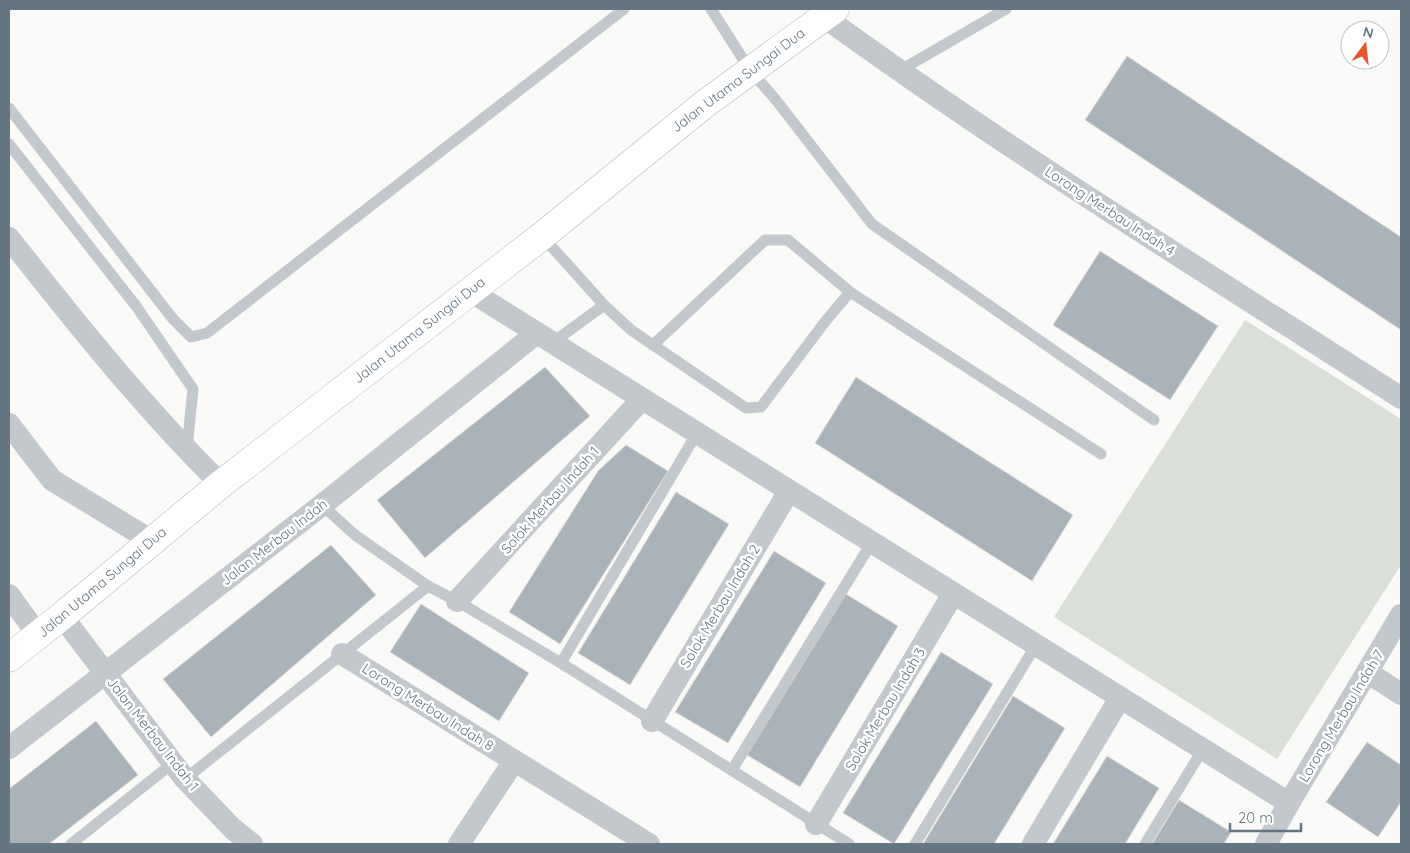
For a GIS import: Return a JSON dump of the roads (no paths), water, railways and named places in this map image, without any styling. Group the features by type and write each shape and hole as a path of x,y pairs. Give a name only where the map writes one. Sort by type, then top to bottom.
{"main road":[{"name":"Jalan Utama Sungai Dua","path":"9,658 221,484 542,236 750,70 829,12"}],"street":[{"name":"Lorong Merbau Indah 4","path":"829,12 899,71 1044,169 1401,398"},
{"path":"9,238 77,324 161,423 221,484"},
{"path":"470,291 1289,803"},
{"name":"Jalan Merbau Indah","path":"9,748 322,505 545,338"},
{"name":"Solok Merbau Indah 1","path":"457,600 642,399"},
{"path":"9,424 52,480 152,541"},
{"name":"Solok Merbau Indah 2","path":"652,721 789,491"},
{"name":"Solok Merbau Indah 3","path":"816,824 953,594"},
{"path":"9,596 38,635"},
{"name":"Lorong Merbau Indah 7","path":"1266,844 1401,615"},
{"name":"Jalan Merbau Indah 1","path":"62,616 179,771 233,829 252,844"},
{"name":"Lorong Merbau Indah 8","path":"342,654 650,844"},
{"path":"1367,672 1401,694"},
{"path":"1033,844 1120,698"},
{"path":"459,844 514,761"}],"lane":[{"path":"9,108 172,319 191,337 206,333 624,9"},
{"path":"711,9 750,70 776,100 872,224 1154,420"},
{"path":"899,71 1006,9"},
{"path":"9,144 136,306 193,389 186,450"},
{"path":"542,236 604,305 631,330 746,408 761,406 850,292"},
{"path":"653,345 718,281 764,240 788,240 850,292 1101,454"},
{"path":"545,338 604,305"},
{"path":"561,663 697,433"},
{"path":"322,505 355,535 428,586 457,600 561,663 849,844"},
{"path":"732,770 872,542"},
{"path":"71,844 179,771 342,654 428,586"},
{"path":"915,844 1036,645"},
{"path":"1145,844 1203,749"}]}
